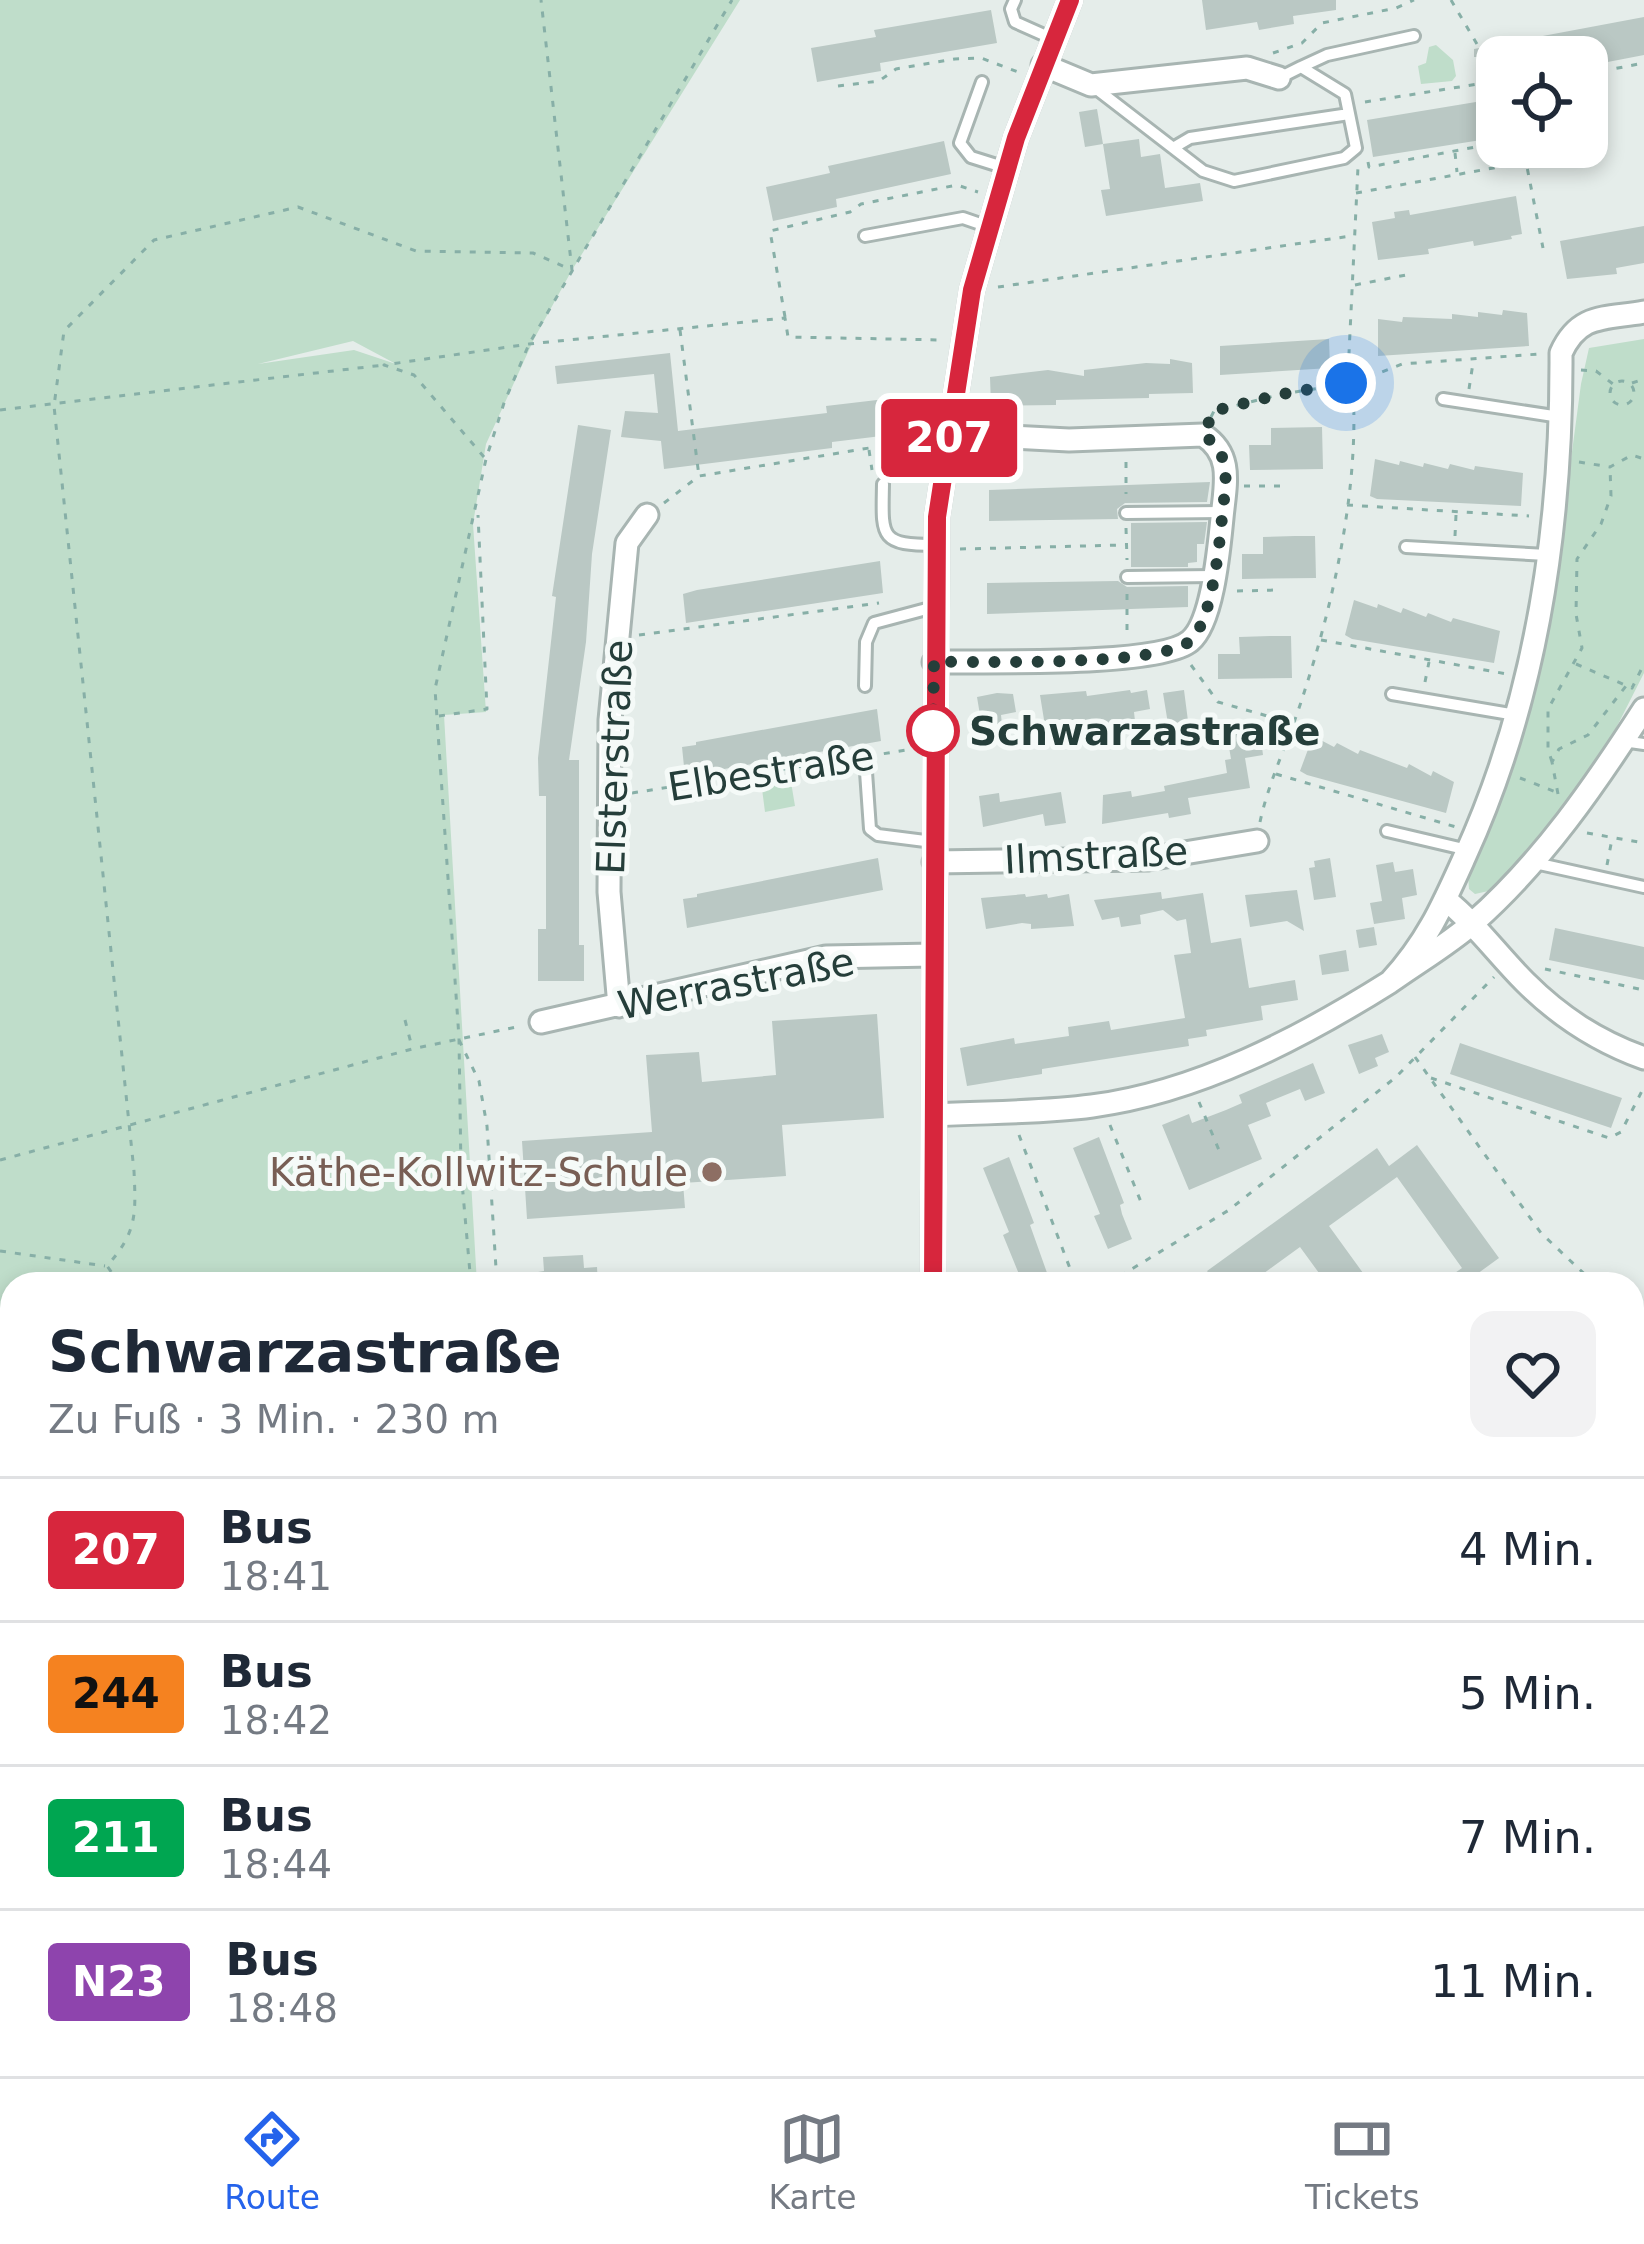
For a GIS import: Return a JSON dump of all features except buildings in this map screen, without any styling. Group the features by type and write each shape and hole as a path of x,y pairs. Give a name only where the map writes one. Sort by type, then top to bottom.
{"street":[{"name":"Elbestraße","path":"933,1272 935,547 972,290 1006,168 1070,0"},
{"path":"1040,72 1091,85 1247,68 1279,78"},
{"path":"1390,982 1420,950 1472,842 1516,715 1550,555 1560,458 1561,361 1571,330 1584,322 1644,312"},
{"path":"934,662 1128,657 1179,648 1194,639 1212,583 1224,487 1225,464 1219,446 1203,435 1069,440 950,434"},
{"name":"Elsterstraße","path":"619,1006 609,892 616,638 627,543 647,515"},
{"path":"934,1115 1102,1104 1191,1081 1298,1035 1390,982 1474,922 1634,743 1644,709"},
{"name":"Ilmstraße","path":"933,852 1148,859 1257,842"},
{"path":"1445,899 1474,922 1515,971 1585,1031 1644,1058"},
{"name":"Werrastraße","path":"541,1022 826,957 933,955"}],"lane":[{"path":"1016,0 1015,22 1053,39"},
{"path":"1279,78 1327,55 1414,36"},
{"path":"1091,85 1204,171 1234,181 1344,158 1356,148 1346,94 1301,68"},
{"path":"982,82 960,143 970,157 1006,168"},
{"path":"1173,148 1190,138 1349,114"},
{"path":"866,236 962,218 989,227"},
{"path":"1443,399 1560,416"},
{"path":"883,484 882,529 888,539 900,545 935,547"},
{"path":"1126,513 1222,512"},
{"path":"1406,547 1550,555"},
{"path":"1127,578 1212,583"},
{"path":"865,686 866,642 874,623 934,608"},
{"path":"1392,694 1516,715"},
{"path":"866,772 870,829 933,852"},
{"path":"1387,831 1472,842"},
{"path":"1532,862 1644,887"}],"path":[{"path":"542,0 572,270"},
{"path":"470,1272 435,689 486,459 504,403 530,344 732,0"},
{"path":"1247,68 1302,43 1322,22 1414,0"},
{"path":"1451,0 1476,42"},
{"path":"838,86 879,81 896,69 981,58 1040,72"},
{"path":"1608,70 1644,63"},
{"path":"1358,103 1476,85"},
{"path":"1365,146 1369,167 1476,148"},
{"path":"1456,152 1458,174"},
{"path":"1257,842 1261,815 1322,640 1346,505 1354,438 1349,352 1359,164 1344,158"},
{"path":"1356,193 1526,162 1543,248"},
{"path":"107,1266 128,1242 135,1207 54,406 64,331 154,241 298,207 416,251 533,253 572,270"},
{"path":"972,290 1353,236"},
{"path":"1353,285 1406,275"},
{"path":"0,410 530,344 785,319 788,337 962,341"},
{"path":"680,329 699,476"},
{"path":"1467,402 1474,359"},
{"path":"1203,435 1214,411 1354,382 1402,364 1474,359 1561,361 1596,370 1613,384"},
{"path":"384,365 414,375 486,459"},
{"path":"1631,384 1634,395 1623,405 1610,396 1613,384 1620,380 1631,384 1644,380"},
{"path":"647,515 699,476 950,434"},
{"path":"1125,436 1128,657"},
{"path":"869,448 874,481 883,484"},
{"path":"1560,458 1610,467 1632,455 1644,459"},
{"path":"1499,770 1558,792 1548,709 1582,648 1576,614 1577,559 1601,524 1611,496 1610,467"},
{"path":"1224,487 1286,486"},
{"path":"1346,505 1555,518"},
{"path":"437,716 487,709 478,508"},
{"path":"1454,549 1456,512"},
{"path":"935,547 1126,545"},
{"path":"1212,583 1278,590"},
{"path":"616,638 889,602"},
{"path":"1322,640 1526,678"},
{"path":"1179,648 1218,702 1294,724"},
{"path":"1422,699 1429,660"},
{"path":"1575,664 1632,688 1644,664"},
{"path":"1552,762 1559,749 1588,735 1626,686"},
{"name":"Elbestraße","path":"610,797 933,746"},
{"path":"1276,774 1472,842"},
{"path":"1567,822 1586,833 1644,843"},
{"path":"1604,878 1612,837"},
{"path":"1127,1272 1229,1210 1396,1077 1515,971 1542,968 1644,990"},
{"path":"404,1020 412,1049"},
{"path":"0,1160 412,1049 541,1022"},
{"path":"459,1038 479,1081 487,1126 496,1272"},
{"path":"1415,1057 1541,1233 1582,1272"},
{"path":"1429,1077 1609,1138 1621,1132 1644,1087"},
{"path":"1191,1081 1221,1156"},
{"path":"1102,1104 1143,1207"},
{"path":"1010,1111 1071,1271"},
{"path":"0,1251 107,1266 111,1272"}],"green space":[{"path":"0,0 740,0 572,270 486,444 473,524 486,712 444,715 476,1272 0,1272","holes":["353,341 396,364 354,350 258,364"]},
{"path":"1436,45 1453,60 1456,76 1452,81 1421,84 1418,66 1426,63 1429,47"},
{"path":"1644,339 1644,673 1609,742 1555,816 1493,890 1475,894 1469,889 1468,875 1520,739 1557,565 1589,348"},
{"path":"790,776 795,806 765,812 761,781"}],"bus line":[{"name":"207","path":"933,1272 937,517 972,290 1016,138 1070,0"}],"place":[{"name":"Schwarzastraße","path":"933,731"},
{"name":"Käthe-Kollwitz-Schule","path":"712,1172"}],"route":[{"path":"933,731 934,662 1128,657 1179,648 1194,639 1211,591 1220,539 1225,464 1219,446 1203,435 1214,411 1346,383"}]}
